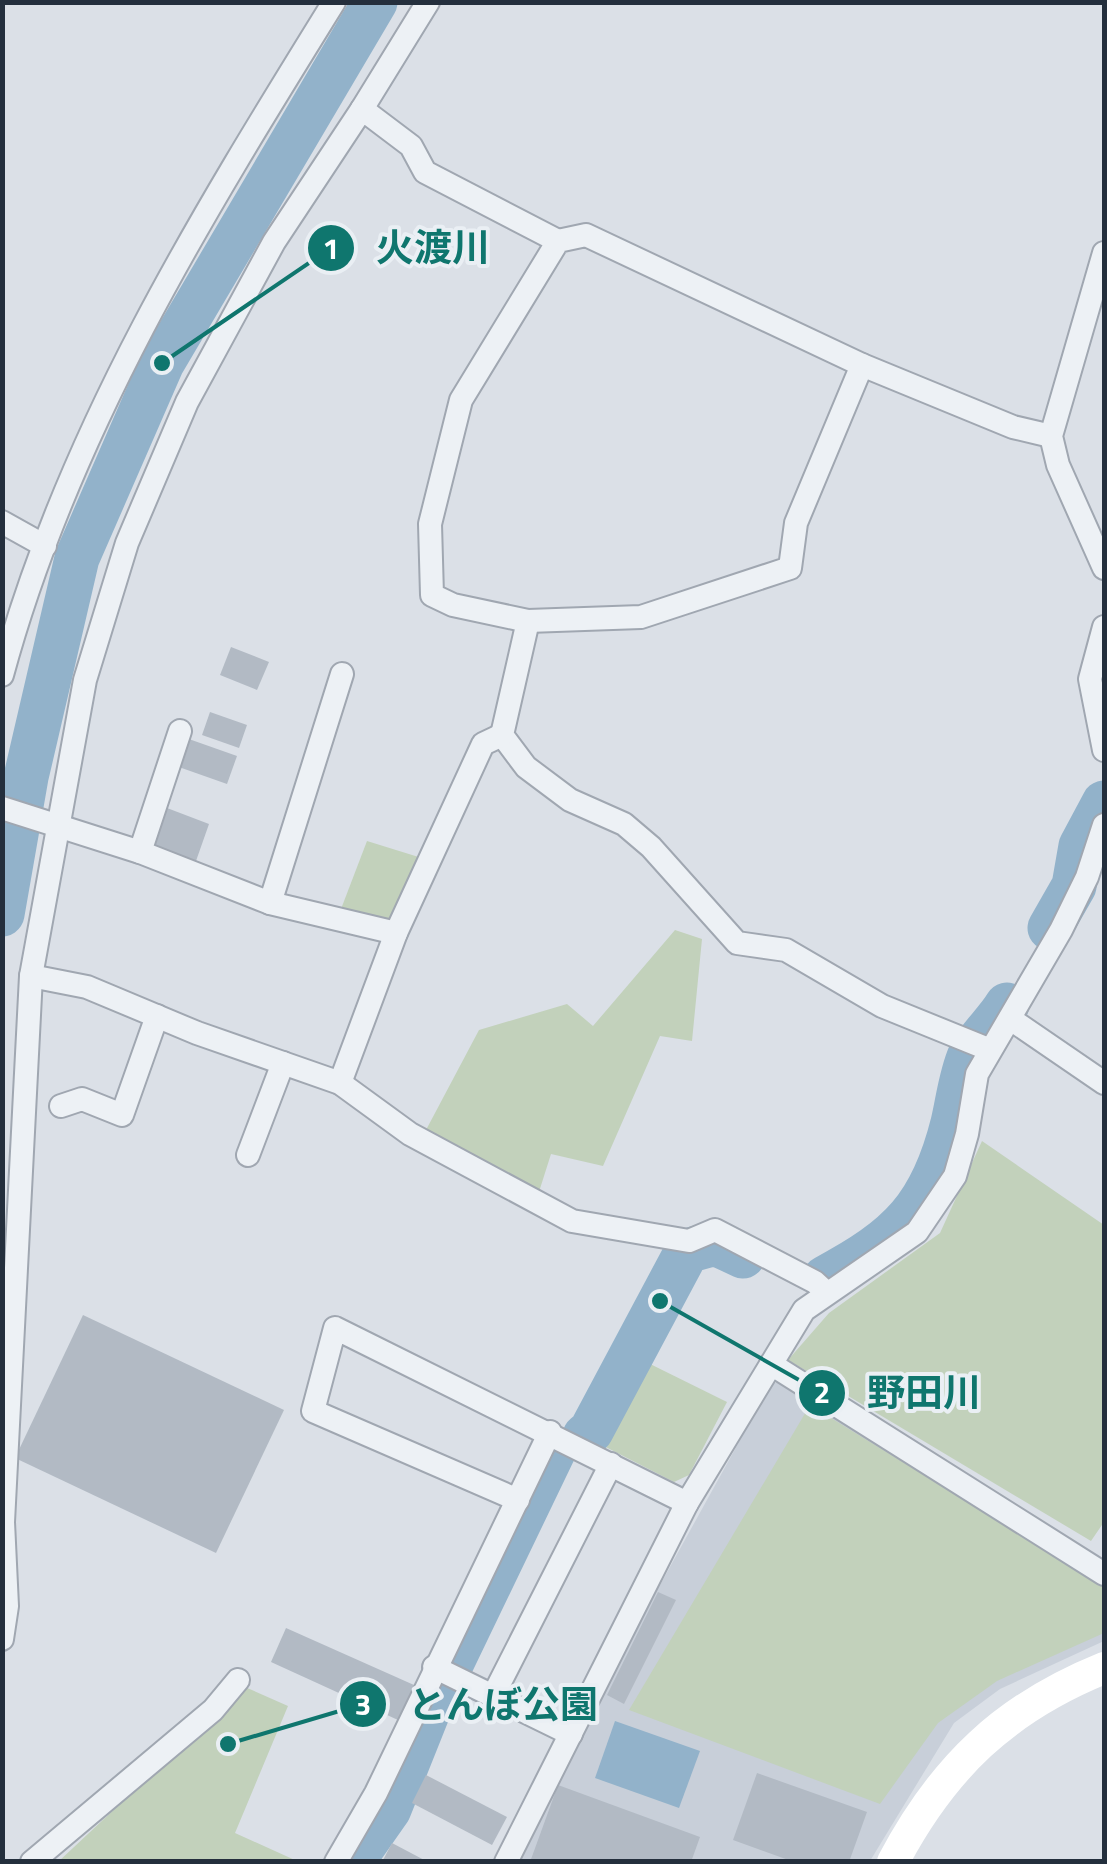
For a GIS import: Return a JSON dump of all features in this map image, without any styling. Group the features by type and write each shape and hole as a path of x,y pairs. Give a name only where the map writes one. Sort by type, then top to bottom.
{"main road":[{"path":"894,1862 920,1811 986,1734 1064,1684 1104,1668"}],"street":[{"path":"2,675 8,636 136,336 334,2"},
{"path":"2,1639 7,1606 3,1522 31,976 50,823 85,680 127,543 188,402 274,242 428,2"},
{"path":"362,109 411,146 425,172 558,241 586,234 862,365 1014,427 1050,436"},
{"path":"558,241 461,400 430,524 432,595 453,605 528,621 641,617 790,568 796,523 862,365"},
{"path":"1104,253 1050,436 1058,465 1104,568"},
{"path":"2,522 46,546"},
{"path":"528,621 502,734 526,767 570,800 624,824 650,847 736,943 786,950 882,1006 988,1050"},
{"path":"1104,627 1090,679 1104,750"},
{"path":"270,903 342,674"},
{"path":"140,852 180,731"},
{"path":"340,1083 396,934 483,744 502,734"},
{"path":"2,808 140,852 270,903 396,934"},
{"path":"506,1862 687,1503 804,1310 865,1272 917,1232 955,1176 968,1134 976,1074 1096,882 1104,825"},
{"path":"31,976 87,987 340,1083 410,1134 572,1221 688,1241 715,1230 815,1282 827,1293"},
{"path":"61,1106 82,1099 122,1115 157,1016"},
{"path":"1012,1020 1104,1083"},
{"path":"248,1156 282,1063"},
{"path":"518,1500 313,1411 335,1328 687,1503"},
{"path":"771,1364 1104,1574"},
{"path":"336,1862 376,1793 550,1432"},
{"path":"494,1696 611,1464"},
{"path":"434,1667 571,1734"},
{"path":"32,1862 213,1710 238,1680"}],"shaded area":[{"path":"786,1380 1104,1581 1104,1641 1000,1689 954,1723 870,1861 514,1862 591,1710 771,1384"}],"green space":[{"path":"367,841 425,859 395,925 341,909"},
{"path":"675,930 702,939 692,1041 660,1036 603,1166 551,1154 538,1195 426,1130 479,1030 567,1004 593,1026"},
{"path":"982,1141 1104,1225 1104,1522 1091,1541 788,1360 829,1313 940,1233"},
{"path":"638,1358 727,1402 689,1475 674,1482 592,1440"},
{"path":"810,1405 1104,1586 1104,1633 997,1681 938,1723 880,1804 629,1710"},
{"path":"245,1687 288,1706 235,1833 297,1861 58,1862"}],"water":[{"path":"615,1721 700,1751 679,1808 595,1778"}],"building":[{"path":"231,647 269,662 257,690 220,675"},
{"path":"210,712 247,725 239,748 202,735"},
{"path":"186,738 237,756 227,784 176,766"},
{"path":"167,808 209,824 196,861 153,845"},
{"path":"83,1315 284,1410 216,1553 15,1458"},
{"path":"658,1592 676,1600 624,1704 607,1695"},
{"path":"286,1628 414,1685 398,1720 271,1662"},
{"path":"757,1773 867,1812 849,1862 794,1862 733,1840"},
{"path":"426,1775 507,1817 492,1845 412,1803"},
{"path":"558,1785 700,1837 691,1862 530,1862"},
{"path":"392,1843 428,1862 382,1862"}],"waterway":[{"path":"2,914 26,777 77,558 162,363 375,2"},
{"path":"1050,928 1074,886 1081,846 1104,803"},
{"path":"825,1278 893,1234 923,1198 945,1152 970,1055 1007,1005"},
{"path":"585,1436 687,1251 715,1243 743,1256"},
{"path":"352,1862 389,1809 427,1714 554,1450"}],"place":[{"name":"火渡川","path":"162,363"},
{"name":"野田川","path":"660,1301"},
{"name":"とんぼ公園","path":"228,1744"}]}
